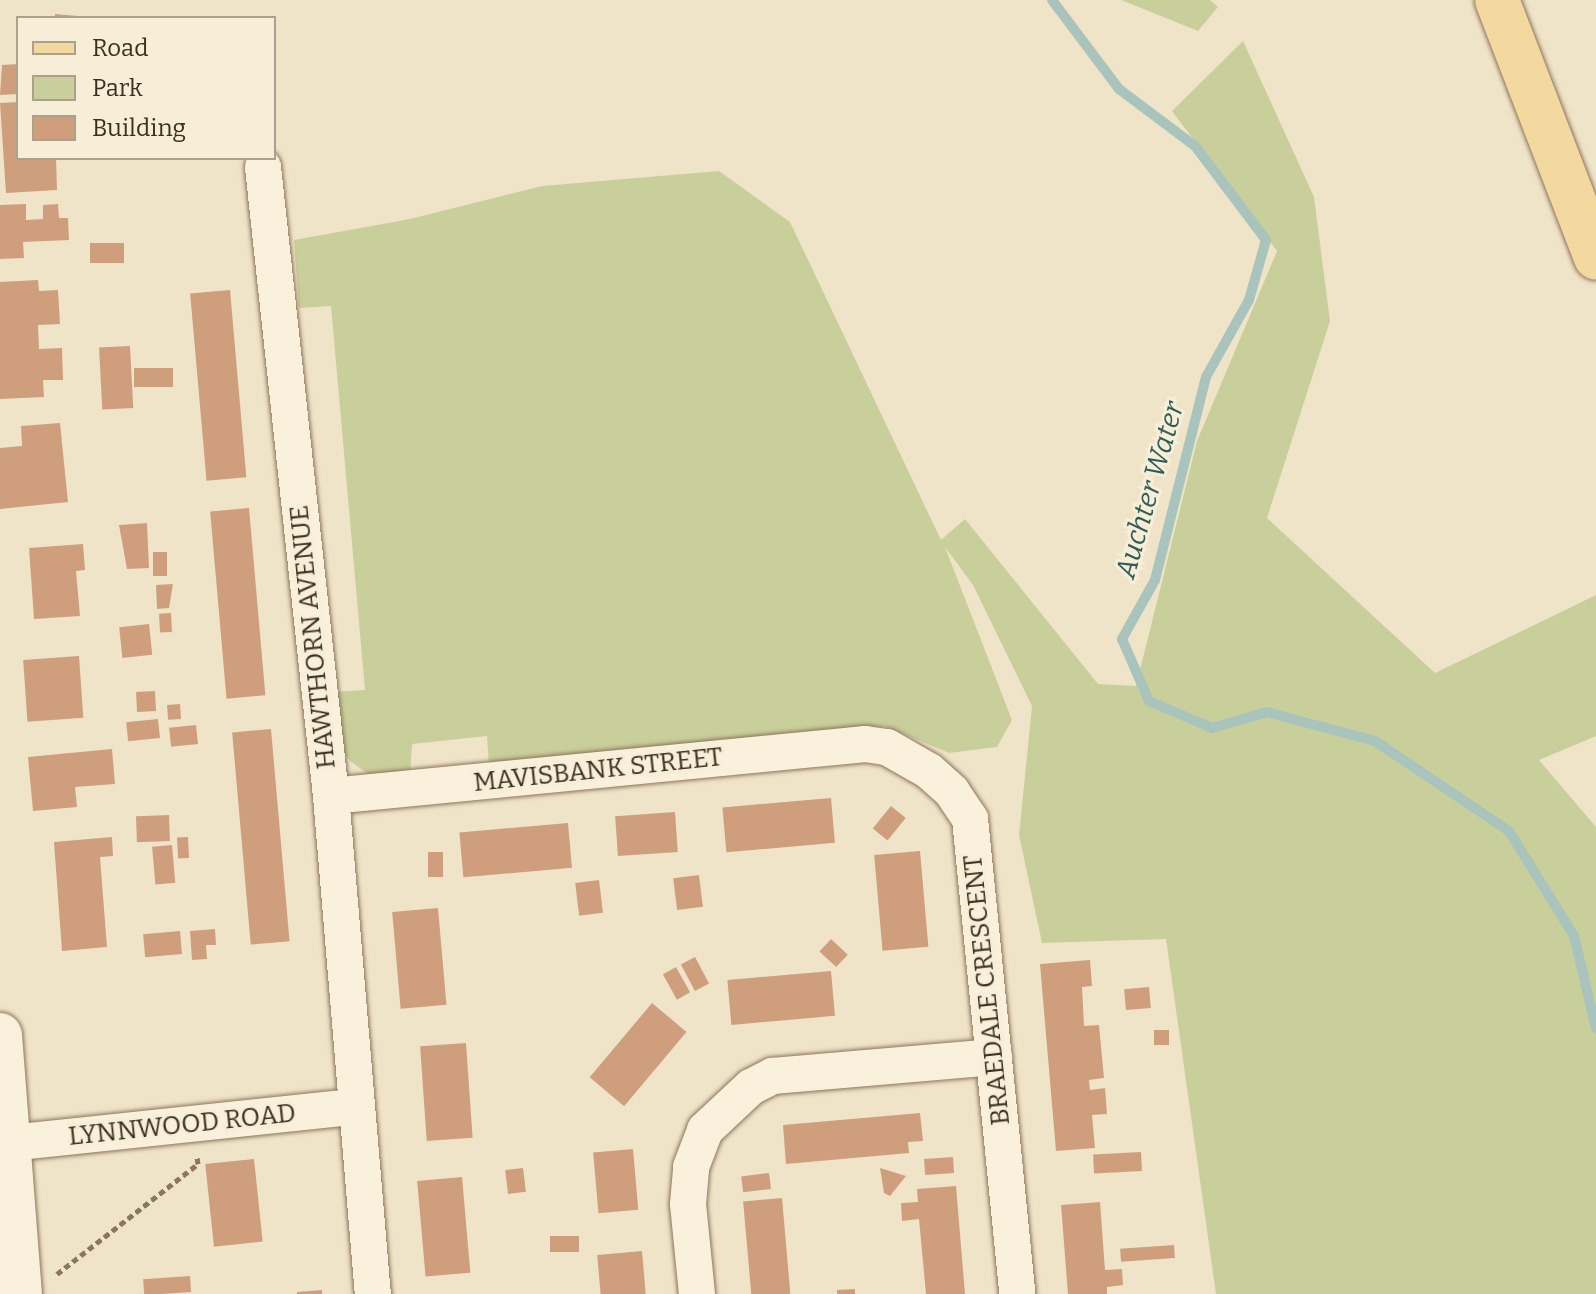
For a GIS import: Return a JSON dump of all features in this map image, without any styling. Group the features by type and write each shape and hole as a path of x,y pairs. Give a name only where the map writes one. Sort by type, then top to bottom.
{"main road":[{"path":"1497,0 1596,258"}],"street":[{"name":"HAWTHORN AVENUE","path":"263,167 331,796 354,1107"},
{"name":"MAVISBANK STREET","path":"331,796 865,744"},
{"name":"BRAEDALE CRESCENT","path":"865,744 896,751 929,771 952,792 970,819 1017,1294"},
{"path":"0,1035 10,1143 37,1285"},
{"path":"697,1294 688,1204 691,1167 705,1130 751,1087 773,1076 994,1057"},
{"path":"354,1107 373,1294"},
{"name":"LYNNWOOD ROAD","path":"10,1143 354,1107"}],"path":[{"path":"37,1285 198,1164 195,1124"}],"green space":[{"path":"1121,0 1210,0 1218,7 1198,31"},
{"path":"1243,41 1314,197 1330,321 1267,518 1435,673 1596,595 1596,736 1539,760 1596,827 1596,1294 1216,1294 1166,939 1042,943 1019,835 1032,706 973,585 945,547 1012,720 997,747 949,753 885,726 489,765 487,736 412,744 410,776 371,776 350,761 338,744 334,692 365,690 331,306 299,308 294,240 410,219 542,186 719,171 790,222 941,540 965,519 1098,684 1136,686 1197,441 1277,251 1172,111"}],"building":[{"path":"16,64 16,94 0,95 2,65"},
{"path":"16,102 16,160 56,160 57,190 6,193 0,103"},
{"path":"26,204 26,220 43,219 43,205 58,204 59,218 68,218 69,240 23,242 24,258 0,259 0,205"},
{"path":"90,243 124,243 124,263 90,263"},
{"path":"38,280 39,291 58,290 60,324 38,325 39,349 62,348 63,380 43,380 44,397 0,399 0,282"},
{"path":"230,290 246,477 207,481 190,293"},
{"path":"130,346 133,408 102,410 99,348"},
{"path":"134,368 173,368 173,387 134,387"},
{"path":"60,423 68,502 0,509 0,448 22,446 21,426"},
{"path":"249,508 265,695 227,699 210,511"},
{"path":"147,523 149,568 127,569 119,525"},
{"path":"83,544 85,570 76,571 80,616 34,619 29,548"},
{"path":"153,552 167,552 167,576 153,576"},
{"path":"173,584 169,608 157,609 156,585"},
{"path":"171,613 172,632 160,633 159,614"},
{"path":"149,624 152,655 122,658 119,627"},
{"path":"79,656 83,718 27,722 23,660"},
{"path":"155,691 156,711 137,712 136,692"},
{"path":"180,704 181,719 168,720 167,705"},
{"path":"158,719 160,738 128,741 126,722"},
{"path":"196,725 198,744 171,747 169,728"},
{"path":"271,729 290,941 251,945 232,732"},
{"path":"112,749 115,784 75,787 77,807 33,811 28,757"},
{"path":"831,798 835,843 726,852 722,807"},
{"path":"891,806 906,818 888,840 873,829"},
{"path":"675,812 678,852 618,856 615,816"},
{"path":"169,815 170,841 137,842 136,816"},
{"path":"568,823 572,868 463,877 459,832"},
{"path":"112,837 113,856 100,857 107,947 62,951 54,842"},
{"path":"188,837 189,858 178,859 177,838"},
{"path":"172,845 175,883 155,885 152,847"},
{"path":"920,851 928,947 883,951 874,855"},
{"path":"428,852 443,852 443,877 428,877"},
{"path":"699,875 703,907 677,910 673,878"},
{"path":"599,880 603,913 579,916 575,883"},
{"path":"438,908 446,1005 401,1009 392,912"},
{"path":"215,929 216,945 206,945 207,959 192,960 190,931"},
{"path":"180,931 182,954 145,957 143,934"},
{"path":"831,939 848,955 836,967 819,951"},
{"path":"695,957 709,983 695,991 681,965"},
{"path":"1090,960 1092,986 1082,987 1084,1026 1099,1025 1104,1078 1089,1080 1090,1090 1105,1088 1107,1114 1092,1115 1095,1148 1056,1151 1040,964"},
{"path":"676,967 690,992 677,1000 663,974"},
{"path":"831,971 835,1016 731,1025 727,980"},
{"path":"1149,987 1151,1008 1126,1010 1124,989"},
{"path":"652,1003 686,1032 624,1106 590,1077"},
{"path":"1154,1030 1169,1030 1169,1045 1154,1045"},
{"path":"466,1043 473,1138 427,1141 420,1046"},
{"path":"920,1113 923,1141 908,1142 909,1153 786,1164 783,1125"},
{"path":"633,1149 638,1210 598,1213 593,1152"},
{"path":"1141,1152 1142,1171 1094,1173 1093,1155"},
{"path":"953,1157 954,1173 925,1175 924,1159"},
{"path":"254,1159 263,1242 214,1247 205,1164"},
{"path":"523,1168 526,1192 508,1194 505,1170"},
{"path":"880,1168 906,1176 890,1196 884,1193"},
{"path":"769,1173 771,1189 743,1192 741,1176"},
{"path":"462,1177 470,1273 426,1277 417,1181"},
{"path":"956,1186 965,1294 926,1294 919,1219 902,1221 901,1203 918,1202 917,1189"},
{"path":"782,1198 790,1294 751,1294 743,1201"},
{"path":"1100,1202 1105,1270 1122,1269 1123,1285 1107,1287 1107,1294 1068,1294 1061,1205"},
{"path":"550,1236 579,1236 579,1252 550,1252"},
{"path":"1174,1245 1175,1258 1121,1262 1120,1249"},
{"path":"642,1251 646,1294 601,1294 597,1255"},
{"path":"190,1276 191,1292 144,1294 143,1279"},
{"path":"855,1289 855,1294 837,1294 837,1290"},
{"path":"322,1290 322,1294 297,1294 297,1292"}],"waterway":[{"name":"Auchter Water","path":"1052,0 1119,89 1195,146 1266,240 1249,300 1206,377 1155,580 1122,639 1149,701 1212,728 1267,712 1375,741 1509,831 1574,936 1596,1028"}]}
